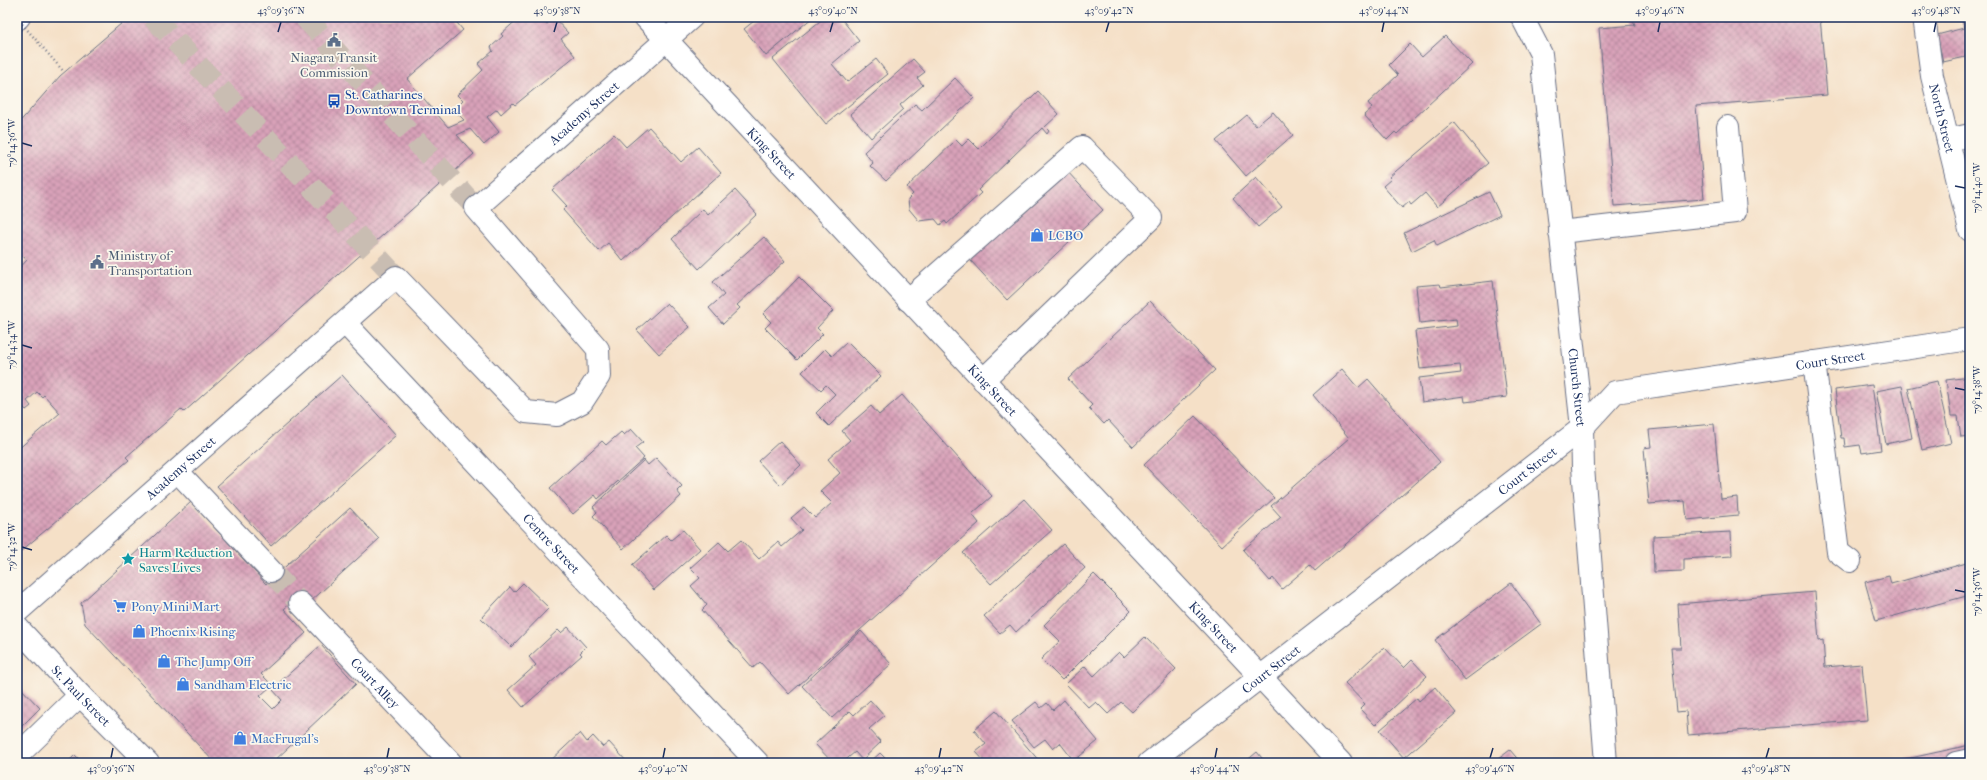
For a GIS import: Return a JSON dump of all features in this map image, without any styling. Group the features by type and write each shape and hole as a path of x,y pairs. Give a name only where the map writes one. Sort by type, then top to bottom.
{"street":[{"name":"King Street","path":"645,17 1341,763"},
{"name":"Academy Street","path":"17,612 396,277 526,412 556,415 582,402 599,376 598,349 476,208 692,17"},
{"name":"Church Street","path":"1522,17 1541,54 1582,428 1583,467 1606,763"},
{"name":"North Street","path":"1924,17 1932,76 1970,230"},
{"path":"1560,232 1735,212 1728,128"},
{"path":"1948,140 1970,135"},
{"path":"908,300 1082,147 1151,218 983,380"},
{"name":"Centre Street","path":"345,323 758,763"},
{"name":"Court Street","path":"1149,763 1582,428 1615,392 1970,339"},
{"path":"1814,362 1838,552 1850,561"},
{"path":"177,471 271,571"},
{"name":"Court Alley","path":"300,603 451,763"},
{"name":"St. Paul Street","path":"17,627 80,695 148,763"},
{"path":"17,756 80,695"},
{"path":"1956,763 1970,760"}],"path":[{"path":"18,18 64,72"}],"building":[{"path":"129,17 452,17 463,30 407,79 448,127 464,120 454,110 463,101 457,95 483,70 478,64 493,51 491,47 503,36 501,34 520,17 541,17 547,24 554,18 568,33 561,39 575,56 515,105 513,103 501,114 497,109 487,117 499,132 484,145 470,129 457,135 474,154 184,412 181,409 126,457 129,460 21,551 17,546 17,450 60,413 44,395 42,397 37,392 27,401 31,406 26,410 17,400 17,271 27,260 17,251 17,125 60,76"},
{"path":"759,17 813,17 766,56 744,29"},
{"path":"825,17 840,17 859,41 832,64 847,82 876,59 888,74 826,124 773,59"},
{"path":"1632,17 1820,17 1827,95 1696,106 1704,199 1614,206 1599,28 1635,25"},
{"path":"1961,17 1970,17 1970,56 1943,62 1937,35 1964,28"},
{"path":"1445,36 1472,64 1397,134 1395,132 1387,140 1364,115 1372,108 1368,103 1398,75 1389,65 1410,44 1422,57"},
{"path":"913,59 925,72 917,78 923,85 900,105 903,109 871,138 850,114"},
{"path":"955,78 974,98 886,181 870,166 873,163 864,152 915,104 922,110"},
{"path":"1038,91 1059,114 1045,127 1049,131 1047,134 1042,128 978,190 981,193 947,224 945,221 940,225 935,219 919,221 909,209 908,199 913,194 907,187 956,140 962,146 969,139 979,149"},
{"path":"1273,112 1293,135 1246,176 1216,141 1247,115 1256,126"},
{"path":"1454,122 1488,163 1437,207 1425,193 1411,205 1409,202 1402,208 1383,186 1391,179 1389,177"},
{"path":"649,127 681,162 698,147 721,173 623,261 608,243 599,251 563,210 567,206 552,190 614,134 626,147"},
{"name":"LCBO","path":"1066,170 1103,210 1007,300 970,260"},
{"path":"1256,177 1282,207 1258,227 1233,198"},
{"path":"735,190 757,214 699,269 672,239 703,209 708,215"},
{"path":"1489,192 1500,215 1437,246 1434,240 1412,251 1404,233"},
{"path":"764,237 785,261 737,305 740,308 723,324 709,308 724,295 713,282"},
{"path":"799,277 833,311 817,328 823,334 797,360 765,328 771,322 763,314"},
{"path":"1493,281 1507,397 1465,402 1464,396 1422,402 1419,378 1461,373 1460,365 1420,369 1415,331 1457,326 1456,319 1420,323 1416,286 1440,284 1441,287"},
{"path":"1150,301 1215,370 1133,447 1108,420 1104,424 1089,408 1092,405 1068,379"},
{"path":"667,303 690,327 659,354 637,330"},
{"path":"847,342 881,376 829,426 816,413 835,394 826,385 821,390 802,372 825,349 832,356"},
{"path":"1342,369 1358,388 1368,379 1440,462 1315,571 1310,565 1282,589 1273,578 1270,581 1243,550 1281,517 1271,506 1349,438 1313,395"},
{"path":"342,375 396,435 271,546 217,486"},
{"path":"1970,377 1970,436 1961,437 1958,416 1951,416 1946,380"},
{"path":"1937,381 1951,443 1922,450 1908,388"},
{"path":"1872,385 1881,450 1862,453 1860,445 1845,447 1844,438 1841,438 1835,390"},
{"path":"1902,386 1912,438 1886,444 1876,391"},
{"path":"902,395 992,496 972,514 979,523 789,694 760,662 753,668 702,610 707,605 691,586 700,578 690,568 719,542 728,551 741,540 759,559 778,542 782,547 802,530 791,518 804,507 815,518 832,503 820,491 840,473 828,459 850,440 842,431 871,406 879,415"},
{"path":"1195,416 1274,498 1222,546 1144,465"},
{"path":"1714,424 1721,499 1737,497 1738,515 1687,520 1685,501 1649,504 1644,448 1651,447 1649,430"},
{"path":"631,429 643,442 635,448 644,458 598,499 595,495 573,514 550,488 602,441 606,445 621,432 624,435"},
{"path":"780,441 801,465 780,485 758,461"},
{"path":"656,458 682,486 677,491 681,496 623,549 593,516 597,512 593,507 644,460 648,465"},
{"path":"1024,499 1052,530 991,584 963,553"},
{"path":"191,502 266,584 350,508 379,539 309,603 301,594 284,609 306,633 261,674 272,685 260,696 273,709 282,700 272,689 321,645 356,684 272,763 215,763 85,624 81,603"},
{"path":"683,530 700,549 654,590 632,565 666,535 671,540"},
{"path":"1731,532 1732,556 1684,559 1684,571 1654,572 1653,536"},
{"path":"1063,544 1085,568 1016,632 1010,625 1000,633 984,616"},
{"path":"1970,562 1970,595 1876,621 1865,582 1889,576 1891,584"},
{"path":"1094,574 1131,611 1062,680 1041,659 1060,641 1044,625"},
{"path":"523,583 549,608 511,647 481,618 510,587 514,592"},
{"path":"1511,583 1541,624 1465,680 1435,640"},
{"path":"1815,592 1819,641 1823,640 1825,667 1862,664 1867,720 1688,735 1686,711 1677,712 1671,648 1681,648 1678,604"},
{"path":"568,627 586,647 580,653 582,655 523,707 508,690 536,665 529,657 558,630 561,633"},
{"path":"861,631 891,664 832,718 802,686"},
{"path":"1145,637 1176,669 1132,712 1121,702 1108,714 1096,702 1089,708 1066,684 1085,666 1094,676 1119,652 1124,657"},
{"path":"1384,647 1404,668 1412,660 1427,676 1375,725 1360,709 1365,704 1345,683"},
{"path":"17,684 40,708 17,731"},
{"path":"1435,687 1456,713 1404,758 1380,730 1417,698 1419,701"},
{"path":"870,700 884,716 869,729 881,742 862,760 855,752 842,763 833,763 815,744 850,711 854,715"},
{"path":"1064,700 1098,741 1074,761 1060,743 1053,749 1045,739 1034,747 1012,721 1036,702 1041,708 1047,703 1053,710"},
{"path":"996,711 1041,763 986,763 976,752 986,744 974,730"},
{"path":"580,733 587,742 593,736 603,747 609,742 628,763 548,763"},
{"path":"1970,745 1970,763 1906,763 1906,759"},
{"path":"1510,750 1521,763 1493,763"},
{"path":"1257,752 1266,763 1244,763"},
{"path":"880,753 890,763 869,763"},
{"path":"75,755 83,763 67,763"}],"tunnel":[{"path":"153,17 396,277"},
{"path":"305,17 476,208"},
{"path":"271,571 300,603"}],"place":[{"name":"Niagara Transit Commission","path":"334,40"},
{"name":"St. Catharines Downtown Terminal","path":"334,101"},
{"name":"LCBO","path":"1037,235"},
{"name":"Ministry of Transportation","path":"97,262"},
{"name":"Harm Reduction Saves Lives","path":"128,559"},
{"name":"Pony Mini Mart","path":"120,606"},
{"name":"Phoenix Rising","path":"139,631"},
{"name":"The Jump Off","path":"164,661"},
{"name":"Sandham Electric","path":"183,684"},
{"name":"MacFrugal's","path":"240,738"}]}
